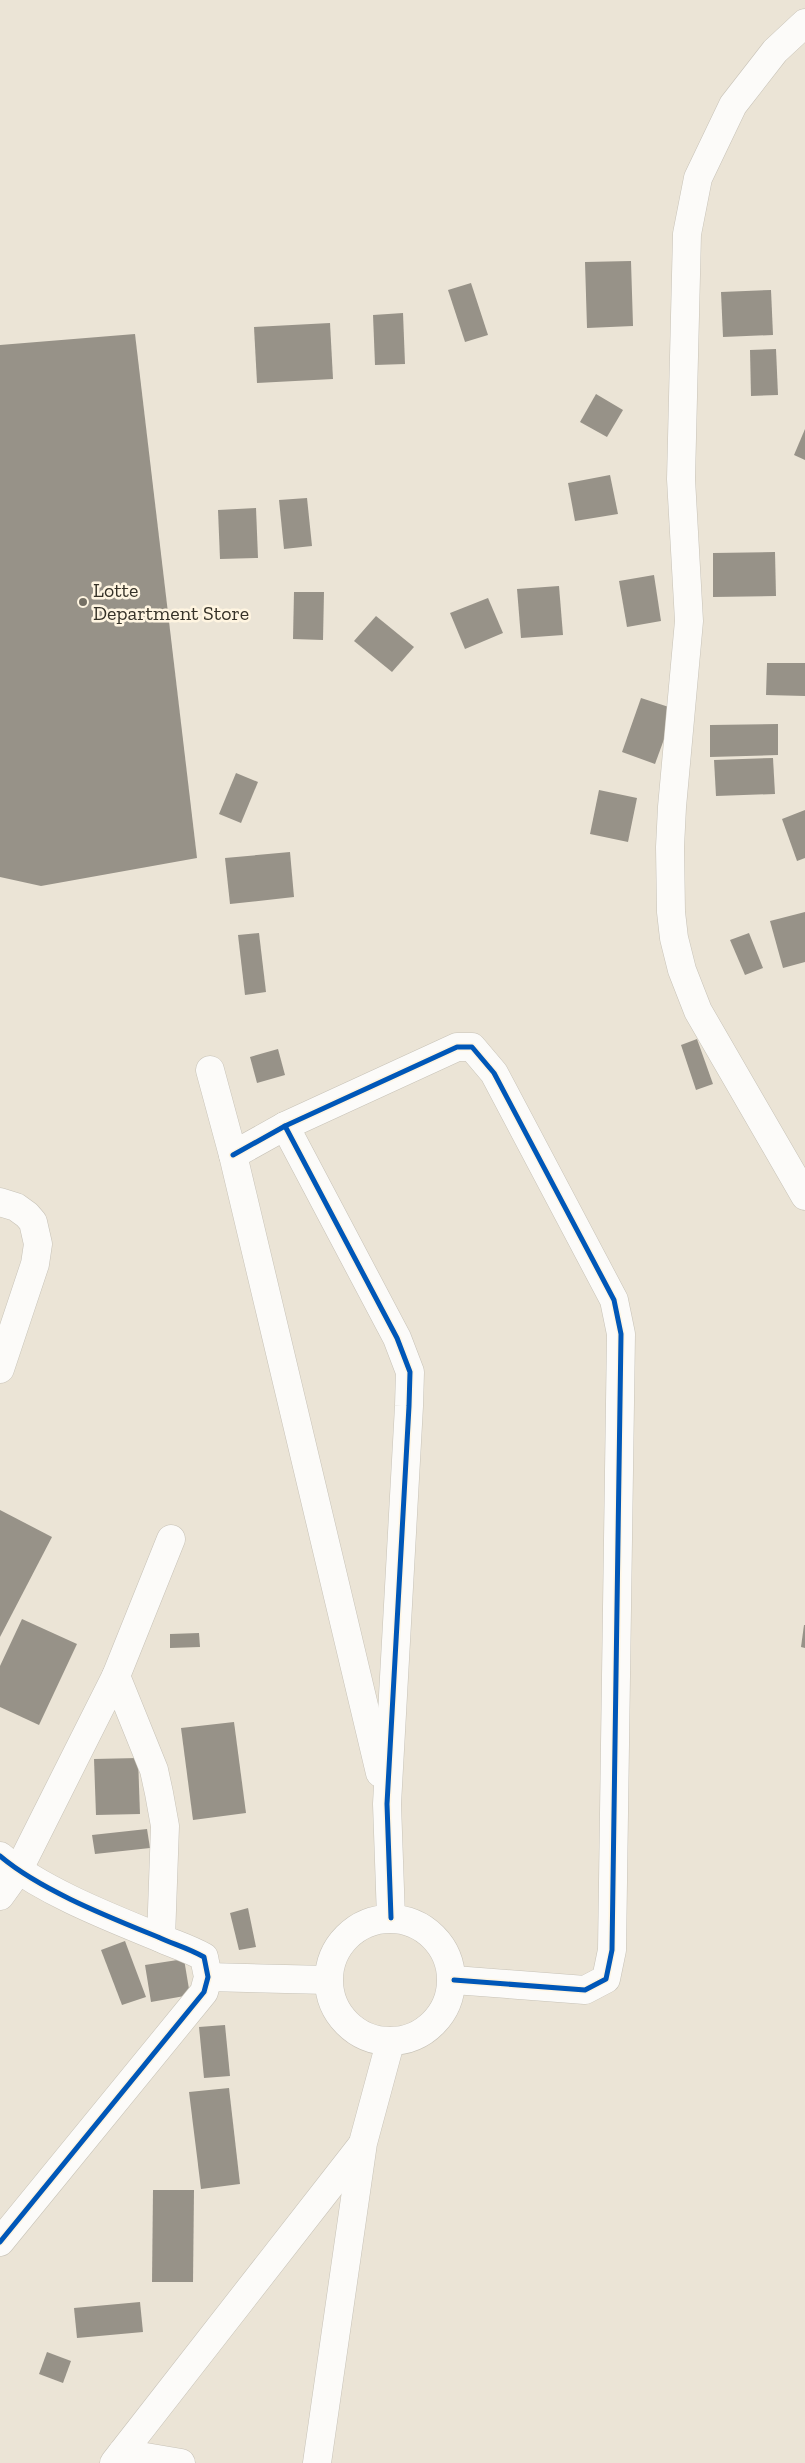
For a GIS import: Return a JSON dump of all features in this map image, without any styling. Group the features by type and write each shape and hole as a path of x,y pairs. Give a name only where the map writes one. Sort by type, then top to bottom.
{"street":[{"path":"805,23 775,51 733,105 698,178 687,234 681,479 689,621 670,847 674,938 682,970 698,1011 805,1196"},
{"path":"233,1155 285,1126 457,1047 472,1047 494,1073 614,1300 622,1334 612,1950 606,1979 585,1990 454,1980"},
{"path":"210,1070 233,1155 387,1804"},
{"path":"285,1126 397,1338 410,1372 410,1406 387,1804 391,1918"},
{"path":"0,1202 16,1207 27,1215 32,1222 38,1244 35,1264 0,1368"},
{"path":"0,1896 9,1864 116,1676 171,1539"},
{"path":"116,1676 154,1770 165,1826 160,1938"},
{"path":"0,2242 204,1992 208,1977 204,1956 100,1912 9,1864"},
{"path":"391,1918 422,1926 445,1949 454,1980 445,2012 422,2035 390,2043 359,2034 336,2011 327,1980 336,1949 359,1926 391,1918"},
{"path":"208,1977 327,1980"},
{"path":"317,2463 363,2143 390,2043"},
{"path":"118,2458 363,2143"},
{"path":"118,2458 181,2463"}],"building":[{"path":"631,261 633,326 587,328 585,262"},
{"path":"471,283 488,335 465,342 448,290"},
{"path":"771,290 773,335 723,337 721,292"},
{"path":"403,313 405,364 375,365 373,315"},
{"path":"330,323 333,379 257,383 254,327"},
{"name":"Lotte Department Store","path":"135,334 197,858 41,886 0,877 0,345"},
{"path":"776,349 778,395 751,396 750,350"},
{"path":"596,394 623,410 607,437 580,422"},
{"path":"805,429 805,460 794,455"},
{"path":"610,475 618,514 575,521 568,483"},
{"path":"307,498 312,546 284,549 279,500"},
{"path":"256,508 258,558 220,559 218,510"},
{"path":"775,552 776,596 713,597 713,553"},
{"path":"654,575 661,621 627,627 619,581"},
{"path":"559,586 563,635 521,638 517,589"},
{"path":"294,592 324,592 323,640 293,639"},
{"path":"488,598 503,633 465,649 450,613"},
{"path":"376,616 414,647 392,672 354,641"},
{"path":"767,663 805,663 805,696 766,695"},
{"path":"641,698 675,709 655,764 622,752"},
{"path":"778,724 778,755 710,757 710,725"},
{"path":"773,758 775,794 716,796 714,760"},
{"path":"236,773 258,782 241,823 219,814"},
{"path":"599,790 637,798 628,842 590,834"},
{"path":"805,810 805,858 797,861 782,819"},
{"path":"290,852 294,897 230,904 225,858"},
{"path":"805,912 805,962 783,968 770,921"},
{"path":"259,933 266,992 245,995 238,935"},
{"path":"749,933 763,968 745,975 730,940"},
{"path":"697,1039 713,1084 696,1090 681,1045"},
{"path":"278,1049 285,1075 257,1083 250,1057"},
{"path":"0,1510 52,1537 0,1637"},
{"path":"22,1619 77,1644 39,1725 0,1707 0,1666"},
{"path":"805,1625 805,1648 801,1647"},
{"path":"199,1633 200,1647 170,1648 170,1634"},
{"path":"234,1722 246,1813 193,1820 181,1728"},
{"path":"138,1758 140,1814 96,1815 94,1759"},
{"path":"147,1829 150,1848 95,1854 92,1835"},
{"path":"248,1908 256,1947 239,1950 230,1913"},
{"path":"125,1941 146,1997 122,2005 101,1950"},
{"path":"184,1959 190,1995 151,2002 145,1965"},
{"path":"225,2025 230,2076 204,2078 199,2027"},
{"path":"229,2088 240,2184 201,2189 189,2092"},
{"path":"153,2190 194,2190 193,2282 152,2282"},
{"path":"140,2302 143,2332 77,2338 74,2308"},
{"path":"47,2352 71,2361 63,2383 39,2374"}],"cycle path":[{"path":"233,1155 285,1126 457,1047 472,1047 494,1073 614,1300 621,1334 612,1950 606,1979 585,1990 454,1980"},
{"path":"285,1126 397,1338 410,1372 387,1804 391,1918"},
{"path":"0,1856 35,1880 76,1902 204,1957 208,1977 204,1992 0,2242"}],"place":[{"name":"Lotte Department Store","path":"83,602"}]}
